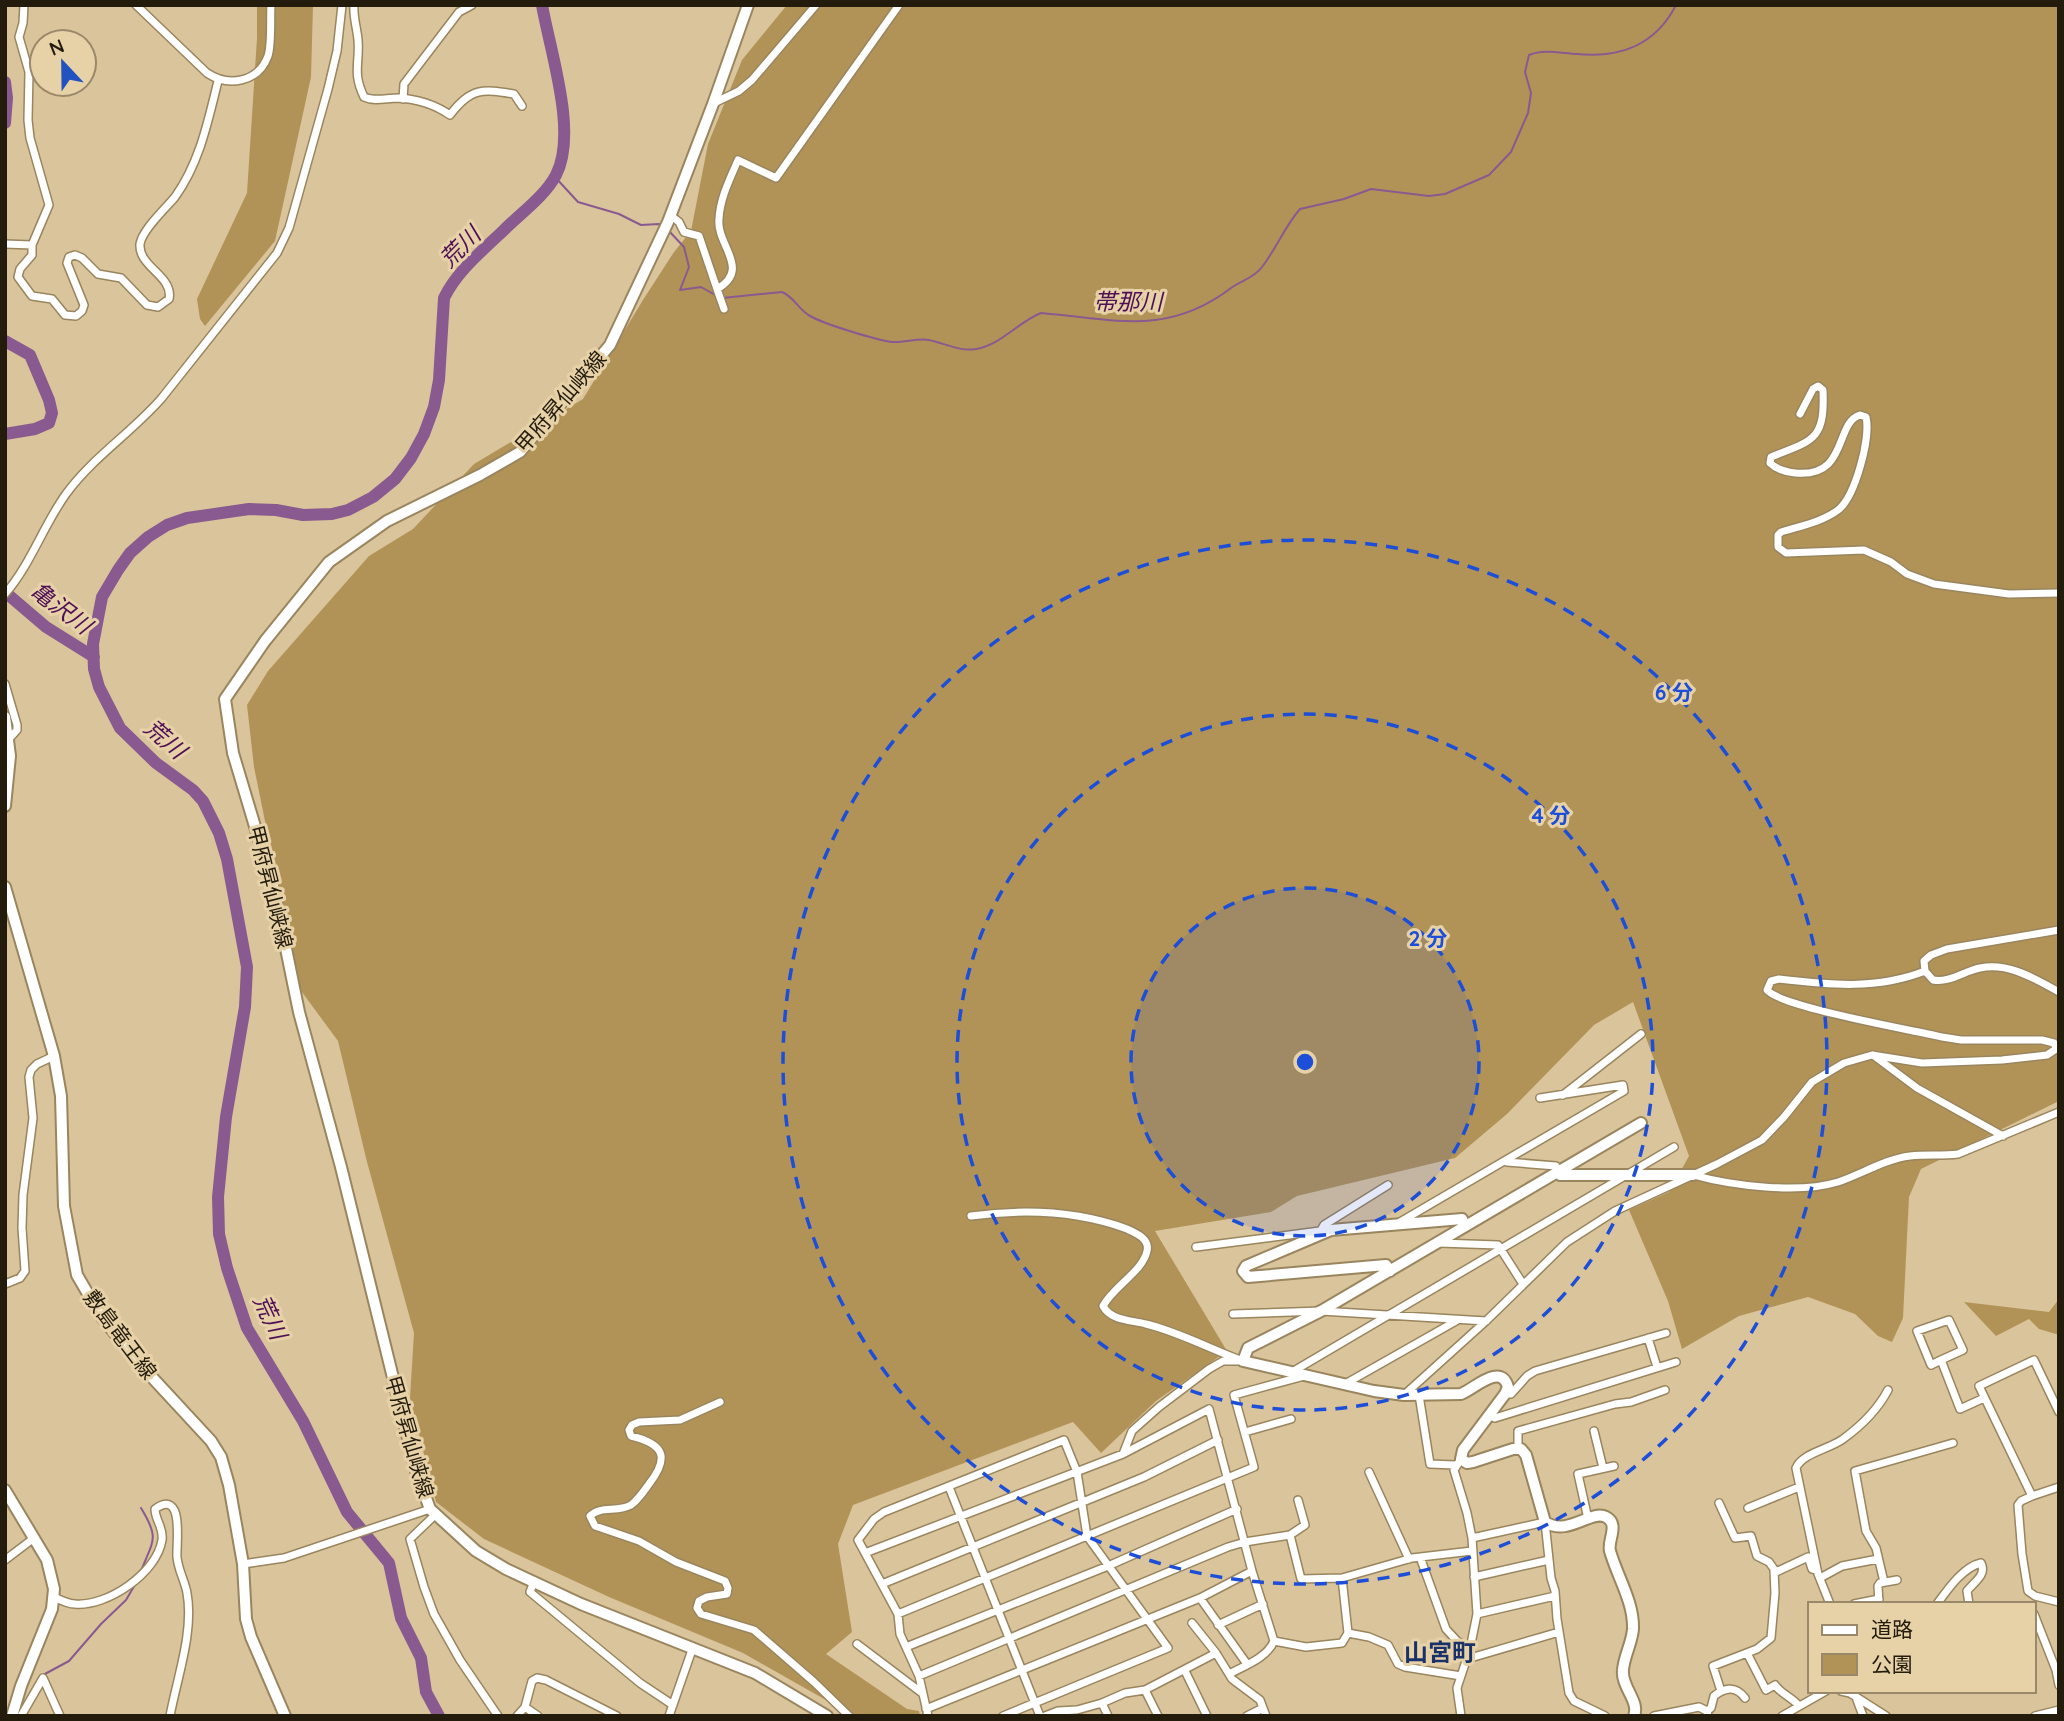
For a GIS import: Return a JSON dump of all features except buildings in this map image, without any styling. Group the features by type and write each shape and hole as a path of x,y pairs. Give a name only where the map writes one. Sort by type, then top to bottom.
{"main road":[{"name":"甲府昇仙峡線","path":"748,5 667,222 610,345 520,452 387,521 329,562 265,641 225,699 233,753 274,890 299,1012 341,1167 416,1471 432,1512 476,1551 506,1569 581,1604 755,1673 821,1714"},
{"path":"5,717 10,757 5,806"},
{"name":"敷島竜王線","path":"5,887 54,1056 61,1096 64,1206 77,1275 102,1316 136,1360 211,1441 221,1457 229,1485 243,1564 246,1619 285,1716"},
{"path":"1636,1715 1636,1708 1622,1672 1633,1633 1632,1619 1610,1549 1613,1525 1606,1517 1595,1516 1561,1527 1545,1522 1526,1455 1518,1448 1473,1462 1458,1462 1463,1450 1505,1394 1507,1383 1504,1379 1494,1376 1461,1394 1404,1395 1243,1361 1248,1348 1321,1311 1641,1123"},
{"path":"1558,1170 1560,1175 1693,1175"},
{"path":"1390,1271 1386,1265 1248,1277 1244,1274 1247,1266 1325,1231 1462,1219 1465,1226"},
{"path":"5,1490 51,1572 54,1597 52,1609 12,1716"}],"street":[{"path":"24,5 19,37 29,72 29,129 49,205 32,245 32,255 18,273 19,281 32,296 55,301 65,315 76,316 84,305 67,263 69,257 75,255 82,258 94,273 121,278 147,305 158,307 167,302 170,295 169,286 144,257 140,246 143,235 175,197 193,168 218,81"},
{"path":"136,5 206,73 218,81 241,81 260,67 268,56 271,5"},
{"path":"5,594 13,585 66,494 84,472 147,414 277,253 289,228 328,89 337,51 342,5"},
{"path":"354,5 358,85 364,97 370,100 403,99 429,102 450,115 466,99 484,89 514,94 522,106"},
{"path":"403,99 404,84 459,12 472,5"},
{"path":"713,104 739,91 751,80 816,5"},
{"path":"717,289 725,284 732,274 732,262 718,222 724,193 738,160 776,178 900,5"},
{"path":"667,222 679,222 684,232 699,236 724,309"},
{"path":"5,244 32,245"},
{"path":"1800,414 1813,389 1818,386 1823,390 1824,412 1820,428 1805,444 1771,457 1770,463 1775,468 1797,473 1814,472 1824,468 1834,456 1852,420 1860,415 1866,417 1868,424 1865,448 1852,488 1839,509 1781,532 1778,535 1778,547 1786,553 1864,550 1891,562 1907,575 1934,584 2009,594 2059,593"},
{"path":"5,684 17,725 17,730 9,739"},
{"path":"2059,930 1947,949 1924,961 1925,971 1933,980 1942,982 1980,968 1998,967 2020,972 2059,992"},
{"path":"1404,1395 1486,1321 1567,1242 1599,1220 1762,1140 1812,1082 1844,1063 1872,1055 1922,1063 2002,1060 2047,1055 2056,1049 2054,1043 2042,1040 1961,1040 1942,1037 1797,1005 1770,994 1767,990 1771,981 1779,979 1859,985 1879,983 1925,971"},
{"path":"1563,1095 1641,1034"},
{"path":"1872,1055 1917,1088 2003,1136"},
{"path":"5,1284 20,1278 25,1271 23,1195 33,1118 29,1077 37,1064 54,1056"},
{"path":"1393,1225 1624,1091 1623,1085 1540,1098"},
{"path":"1693,1175 1720,1182 1807,1188 1838,1182 1909,1156 1958,1154 2059,1112"},
{"path":"1291,1373 1674,1147"},
{"path":"1507,1161 1556,1166 1558,1170"},
{"path":"1196,1247 1325,1231 1324,1225 1388,1185"},
{"path":"971,1216 1014,1212 1056,1214 1102,1220 1135,1232 1146,1240 1147,1254 1107,1298 1103,1306 1106,1311 1117,1318 1168,1330 1243,1361"},
{"path":"1436,1243 1498,1245 1523,1284"},
{"path":"1233,1314 1321,1311 1486,1321"},
{"path":"1345,1384 1457,1320"},
{"path":"1949,1320 1963,1350 1941,1360 1931,1365 1917,1331 1949,1320"},
{"path":"1505,1394 1511,1394 1535,1371 1666,1333"},
{"path":"1648,1338 1657,1367"},
{"path":"1941,1360 1960,1409 1984,1398"},
{"path":"2032,1496 1979,1386 2034,1360 2059,1412"},
{"path":"1124,1454 1132,1432 1179,1392 1223,1361 1243,1361"},
{"path":"1489,1415 1495,1418 1676,1362"},
{"path":"898,1614 1254,1467 1234,1395 1304,1376"},
{"path":"1518,1448 1518,1431 1631,1402 1665,1390"},
{"path":"1829,1602 1818,1574 1796,1468 1798,1463 1844,1439 1868,1417 1888,1390"},
{"path":"1419,1395 1430,1464 1458,1462"},
{"path":"720,1402 680,1420 639,1422 632,1425 629,1430 631,1436 647,1440 658,1448 663,1462 656,1475 631,1505 616,1510 602,1509 594,1512 590,1516 592,1522 595,1526 639,1541 694,1570 725,1581 727,1594 699,1601 697,1608 701,1614 754,1630 849,1716"},
{"path":"865,1553 1124,1454 1209,1409 1252,1571 1274,1641 1271,1648 1229,1674"},
{"path":"1245,1432 1291,1419"},
{"path":"1594,1430 1603,1468"},
{"path":"1003,1716 1168,1648 1147,1619 1127,1591 1108,1566 1087,1536 1077,1472 1070,1449 1064,1440 884,1512 874,1519 858,1540 898,1614 900,1634 919,1676 927,1712 1022,1670 1147,1619 1200,1598 1252,1571"},
{"path":"882,1584 1144,1477 1218,1440"},
{"path":"1884,1582 1873,1541 1866,1531 1855,1471 1953,1443"},
{"path":"1458,1462 1454,1470 1468,1513 1472,1538 1477,1614 1470,1649 1457,1688 1461,1716"},
{"path":"1588,1519 1578,1474 1614,1466"},
{"path":"1368,1472 1409,1559"},
{"path":"949,1487 1034,1702 1042,1716 1058,1711 1075,1713 1125,1693 1145,1690 1216,1653"},
{"path":"2059,1487 2032,1496 2018,1505 2028,1591 2035,1596 2059,1602"},
{"path":"1748,1508 1800,1488"},
{"path":"919,1676 1245,1542 1290,1535 1305,1525 1298,1500"},
{"path":"1719,1503 1735,1538 1751,1536 1757,1556 1769,1562 1774,1570 1775,1593 1771,1638 1758,1649 1713,1666 1721,1691"},
{"path":"54,1597 74,1604 93,1602 138,1579 150,1567 163,1539 155,1509 160,1505 173,1508 178,1515 177,1557 187,1593 188,1618 170,1716"},
{"path":"905,1647 1108,1566 1237,1509"},
{"path":"243,1564 284,1558 417,1514 432,1512"},
{"path":"432,1512 410,1539 424,1587 447,1638 498,1716"},
{"path":"1472,1538 1545,1522 1559,1632 1571,1698 1605,1716"},
{"path":"1290,1535 1301,1579 1342,1578 1409,1559 1472,1551"},
{"path":"5,1560 34,1538"},
{"path":"1420,1557 1446,1629 1470,1649"},
{"path":"1774,1570 1779,1572 1808,1557 1812,1569 1818,1574"},
{"path":"1818,1574 1878,1559"},
{"path":"1474,1577 1549,1560"},
{"path":"1939,1602 1972,1565 1981,1563 1983,1571 1968,1591 1969,1602"},
{"path":"1274,1641 1306,1647 1342,1643 1348,1633 1342,1578"},
{"path":"1879,1601 1878,1586 1897,1580"},
{"path":"534,1581 530,1592 640,1683 673,1705"},
{"path":"1477,1614 1555,1596"},
{"path":"1200,1598 1247,1664"},
{"path":"1218,1625 1263,1604"},
{"path":"2036,1619 2056,1670 2059,1685"},
{"path":"1192,1623 1232,1679 1260,1700 1264,1712 1247,1716"},
{"path":"1466,1659 1559,1632"},
{"path":"1348,1633 1388,1644 1398,1664 1405,1668 1461,1676"},
{"path":"857,1644 922,1693"},
{"path":"669,1716 694,1647"},
{"path":"1747,1653 1766,1690 1775,1685 1798,1706"},
{"path":"1185,1671 1207,1716"},
{"path":"21,1716 43,1678 60,1716"},
{"path":"517,1716 525,1707 531,1681 537,1678 617,1716"},
{"path":"1654,1716 1699,1707 1707,1713 1713,1696 1730,1688 1738,1690 1745,1698"},
{"path":"1145,1690 1158,1716"},
{"path":"1782,1716 1821,1693"},
{"path":"1856,1694 1863,1716"},
{"path":"1856,1694 1886,1716"},
{"path":"1102,1703 1108,1716"},
{"path":"525,1707 538,1716"},
{"path":"2035,1716 2059,1710"}],"green space":[{"path":"257,5 313,5 311,77 275,241 205,326 200,319 197,299 247,193"},
{"path":"787,5 2059,5 2059,1101 1921,1169 1909,1197 1903,1318 1892,1342 1878,1336 1855,1314 1808,1297 1739,1316 1682,1349 1668,1301 1629,1210 1669,1192 1689,1156 1633,1002 1594,1025 1507,1114 1455,1158 1297,1196 1271,1212 1155,1231 1227,1351 1156,1401 1101,1453 1073,1422 853,1505 838,1544 852,1632 826,1654 907,1709 919,1711 920,1716 854,1716 743,1653 609,1597 484,1539 436,1502 410,1398 414,1333 367,1162 338,1041 299,988 254,767 247,705 268,671 369,556 413,529 474,464 583,399 643,300 691,231 708,144 742,60"},
{"path":"2059,1299 2059,1335 2039,1329 2029,1319 1996,1336 1964,1302 2049,1312"}],"waterway":[{"name":"荒川","path":"439,1716 426,1692 421,1658 401,1618 389,1563 347,1512 303,1421 247,1328 227,1268 219,1234 218,1197 226,1117 245,1007 247,967 227,859 219,833 203,801 193,790 156,763 120,728 99,687 94,669 93,644 102,597 118,570 130,553 167,525 187,518 249,509 303,515 332,514 348,510 373,497 395,479 411,458 434,407 439,380 444,298 449,288 471,261 546,190 556,175 562,158 564,137 560,92 542,5"},
{"name":"帯那川","path":"722,298 782,292 810,316 850,331 892,342 935,341 970,350 993,343 1041,313 1116,321 1162,319 1185,313 1207,303 1259,271 1300,209 1344,199 1371,189 1429,196 1445,194 1489,175 1511,152 1528,113 1531,93 1525,72 1529,55 1546,52 1593,55 1622,51 1647,40 1658,31 1676,5"},
{"name":"亀沢川","path":"5,82 5,123"},
{"name":"帯那川","path":"555,177 578,202 619,214 641,225 662,226"},
{"name":"帯那川","path":"669,231 684,247 689,267 680,290 701,287 717,296"},
{"name":"亀沢川","path":"5,341 30,355 52,413 49,423 35,429 5,434"},
{"name":"亀沢川","path":"5,592 46,627 94,657"},
{"path":"141,1508 151,1527 153,1540 141,1571"},
{"path":"43,1675 69,1661 126,1600 136,1583"}],"district":[{"name":"山宮町","path":"1440,1653"}]}
